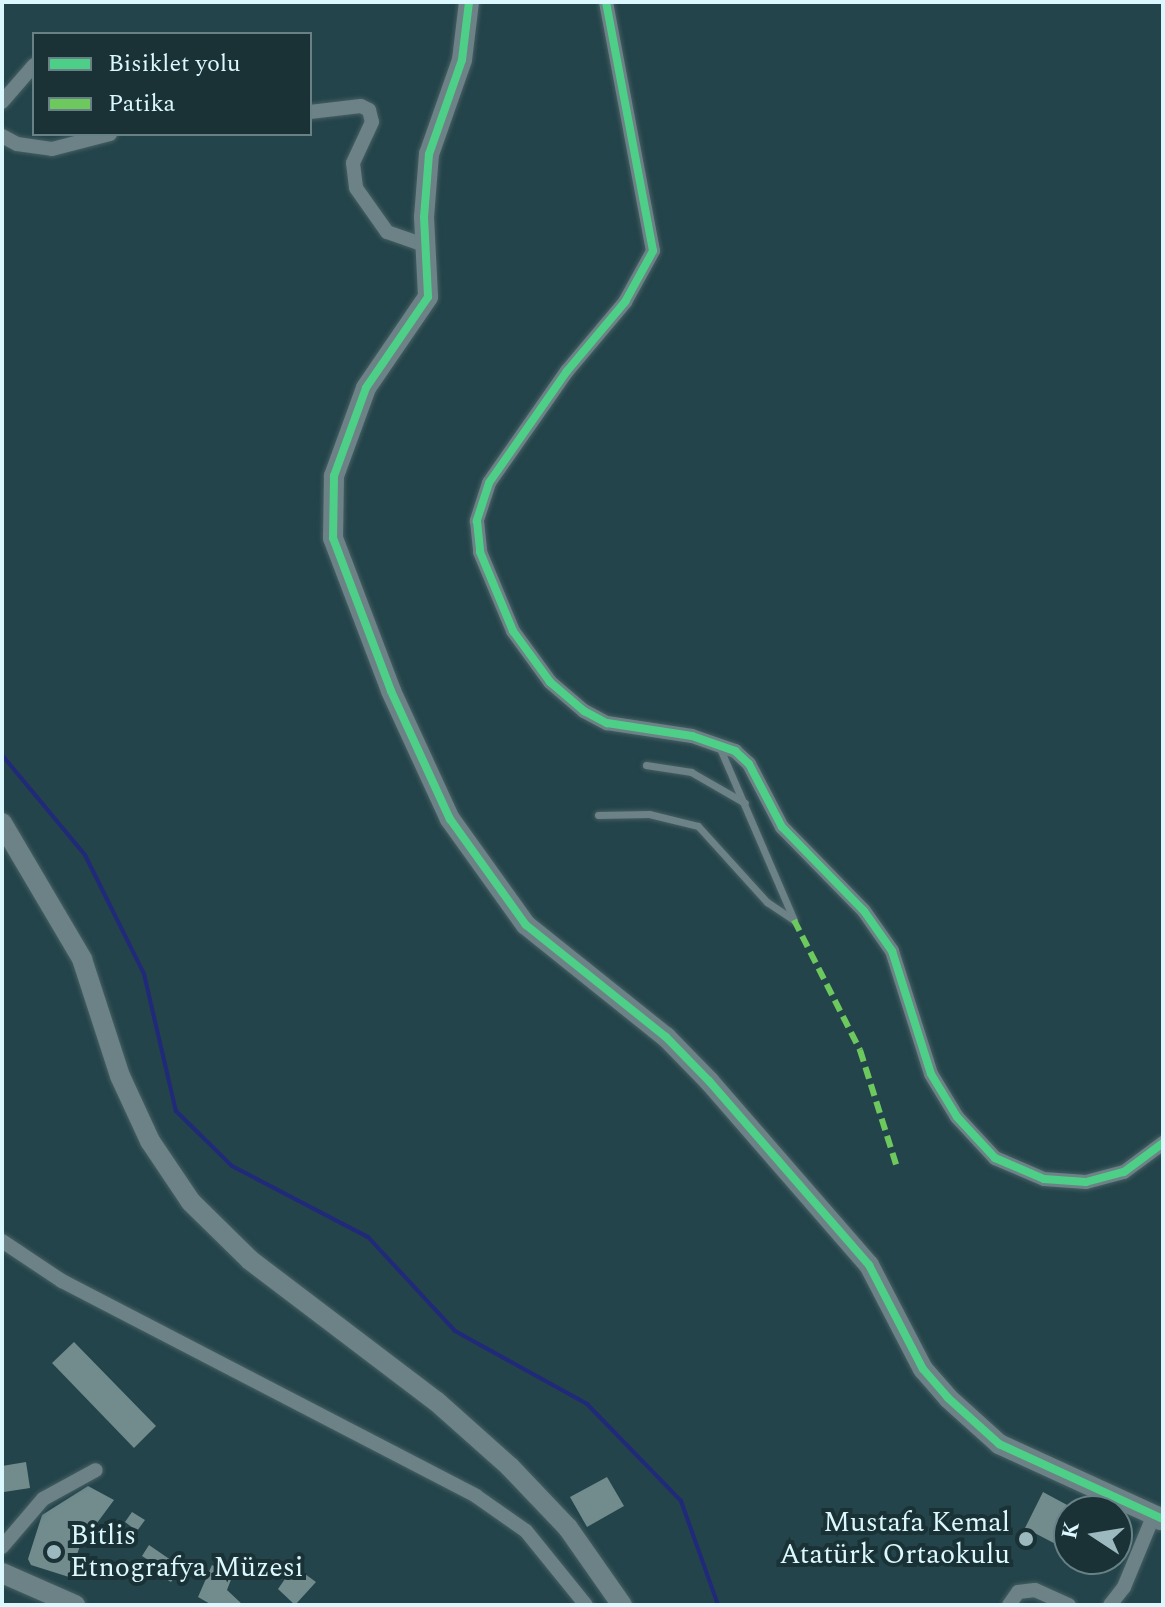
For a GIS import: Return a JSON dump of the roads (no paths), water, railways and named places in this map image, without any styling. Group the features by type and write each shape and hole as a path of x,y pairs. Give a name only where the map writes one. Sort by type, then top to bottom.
{"street":[{"path":"469,2 462,60 429,154 428,297 366,388 334,476 333,538 391,691 450,819 526,925 666,1037 869,1265 923,1369 948,1398 999,1444 1160,1521 1124,1587 1110,1605"},
{"path":"606,2 653,251 625,302 567,371 489,483 477,521 480,552 513,631 550,682 584,711 607,723 719,744 749,764 782,827 864,911 892,951 931,1074 957,1117 995,1158 1044,1179 1086,1182 1124,1172 1163,1143"},
{"path":"2,102 32,67"},
{"path":"312,112 361,106 369,110 372,122 353,163 356,188 387,232 402,242 427,246"},
{"path":"2,136 17,144 52,149 102,136"},
{"path":"2,823 82,959 120,1076 150,1141 191,1202 250,1260 436,1401 510,1467 568,1528 622,1605"},
{"path":"2,1241 62,1281 476,1496 526,1531 586,1605"},
{"path":"2,1547 43,1499 96,1470"},
{"path":"2,1573 75,1605"},
{"path":"1009,1605 1018,1592 1035,1590 1069,1605"}],"lane":[{"path":"598,815 649,814 698,826 767,902 794,920 771,877 745,803 719,744"},
{"path":"646,765 691,772 745,803"}],"waterway":[{"path":"2,755 85,855 144,974 176,1111 232,1166 368,1237 455,1331 587,1404 681,1501 718,1605"}],"place":[{"name":"Mustafa Kemal Atatürk Ortaokulu","path":"1026,1539"},
{"name":"Bitlis Etnografya Müzesi","path":"54,1552"}]}
